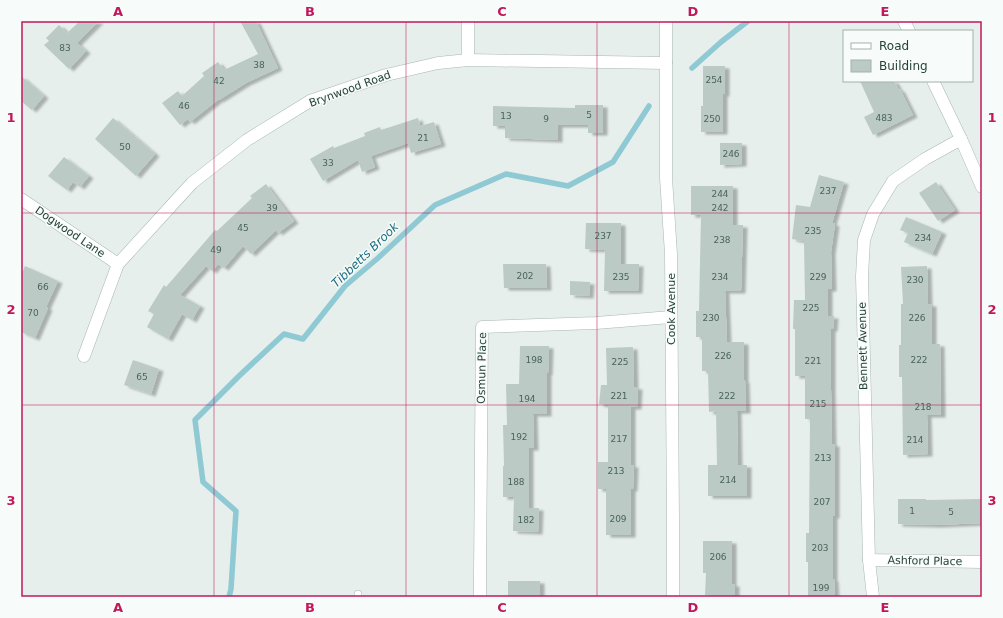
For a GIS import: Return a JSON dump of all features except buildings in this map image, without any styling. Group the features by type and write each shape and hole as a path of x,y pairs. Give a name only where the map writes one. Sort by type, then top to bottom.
{"street":[{"path":"468,21 468,60"},
{"name":"Cook Avenue","path":"666,21 666,178 671,254 673,597"},
{"path":"904,21 908,30"},
{"name":"Brynwood Road","path":"84,356 118,264 192,183 247,140 310,102 386,75 438,62 468,60 666,63"},
{"path":"933,82 982,187"},
{"name":"Bennett Avenue","path":"873,597 869,560 862,276 864,240 873,214 893,182 925,159 961,139"},
{"name":"Dogwood Lane","path":"21,199 118,264"},
{"name":"Osmun Place","path":"480,597 482,327 596,323 671,317"},
{"name":"Ashford Place","path":"869,560 982,562"}],"waterway":[{"name":"Tibbetts Brook","path":"692,68 721,42 748,21"},
{"name":"Tibbetts Brook","path":"229,597 231,589 236,511 203,482 195,420 284,334 303,339 345,286 378,258 435,205 506,174 568,186 613,162 649,106"}]}
